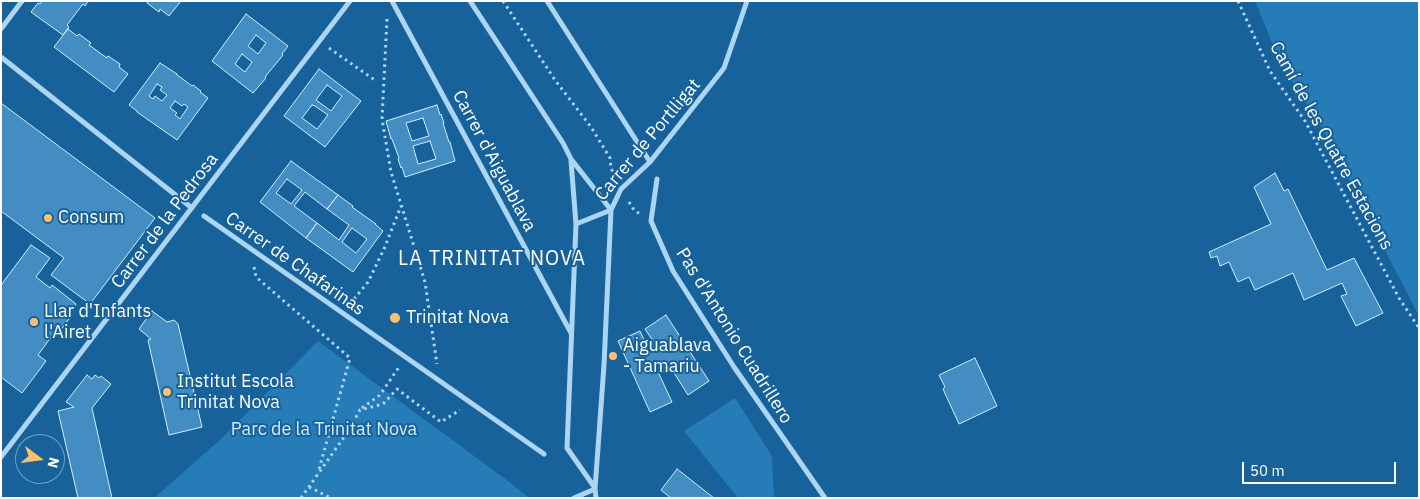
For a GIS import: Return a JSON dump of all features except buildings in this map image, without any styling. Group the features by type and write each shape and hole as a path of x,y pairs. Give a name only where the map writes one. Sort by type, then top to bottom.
{"street":[{"path":"1,29 22,1"},
{"name":"Carrer de la Pedrosa","path":"1,457 350,1"},
{"name":"Carrer d'Aiguablava","path":"392,1 571,333"},
{"path":"470,1 563,143 571,159 611,210 596,498"},
{"path":"547,1 650,162"},
{"name":"Carrer de Portlligat","path":"576,224 611,210 621,188 650,162 724,68 747,1"},
{"path":"1,57 192,208"},
{"path":"571,159 576,224 567,448 595,489"},
{"name":"Pas d'Antonio Cuadrillero","path":"657,179 650,220 673,271 734,367 825,498"},
{"name":"Carrer de Chafarinas","path":"204,216 544,454"},
{"path":"574,498 595,489"}],"path":[{"path":"503,1 555,80 591,127 610,158 612,171"},
{"name":"Camí de les Quatre Estacions","path":"1238,1 1270,71 1305,121 1399,298 1419,328"},
{"path":"388,15 382,119 391,172 424,282 440,382"},
{"path":"319,41 376,81"},
{"path":"342,313 368,282 384,250 401,205"},
{"path":"250,249 256,277 350,358 318,473"},
{"path":"301,498 360,410 380,396 391,380"},
{"path":"360,410 383,404 397,390 441,422 471,403"},
{"path":"308,487 331,498"}],"green space":[{"path":"1255,1 1419,1 1419,316 1317,119 1283,69"},
{"name":"Parc de la Trinitat Nova","path":"318,341 529,498 154,498 221,439"},
{"path":"735,398 772,456 774,498 738,498 684,431"}],"place":[{"name":"Consum","path":"48,218"},
{"name":"Trinitat Nova","path":"395,318"},
{"name":"Llar d'Infants l'Airet","path":"34,322"},
{"name":"Aiguablava - Tamariu","path":"613,356"},
{"name":"Institut Escola Trinitat Nova","path":"167,392"}],"district":[{"name":"LA TRINITAT NOVA","path":"492,259"}]}
